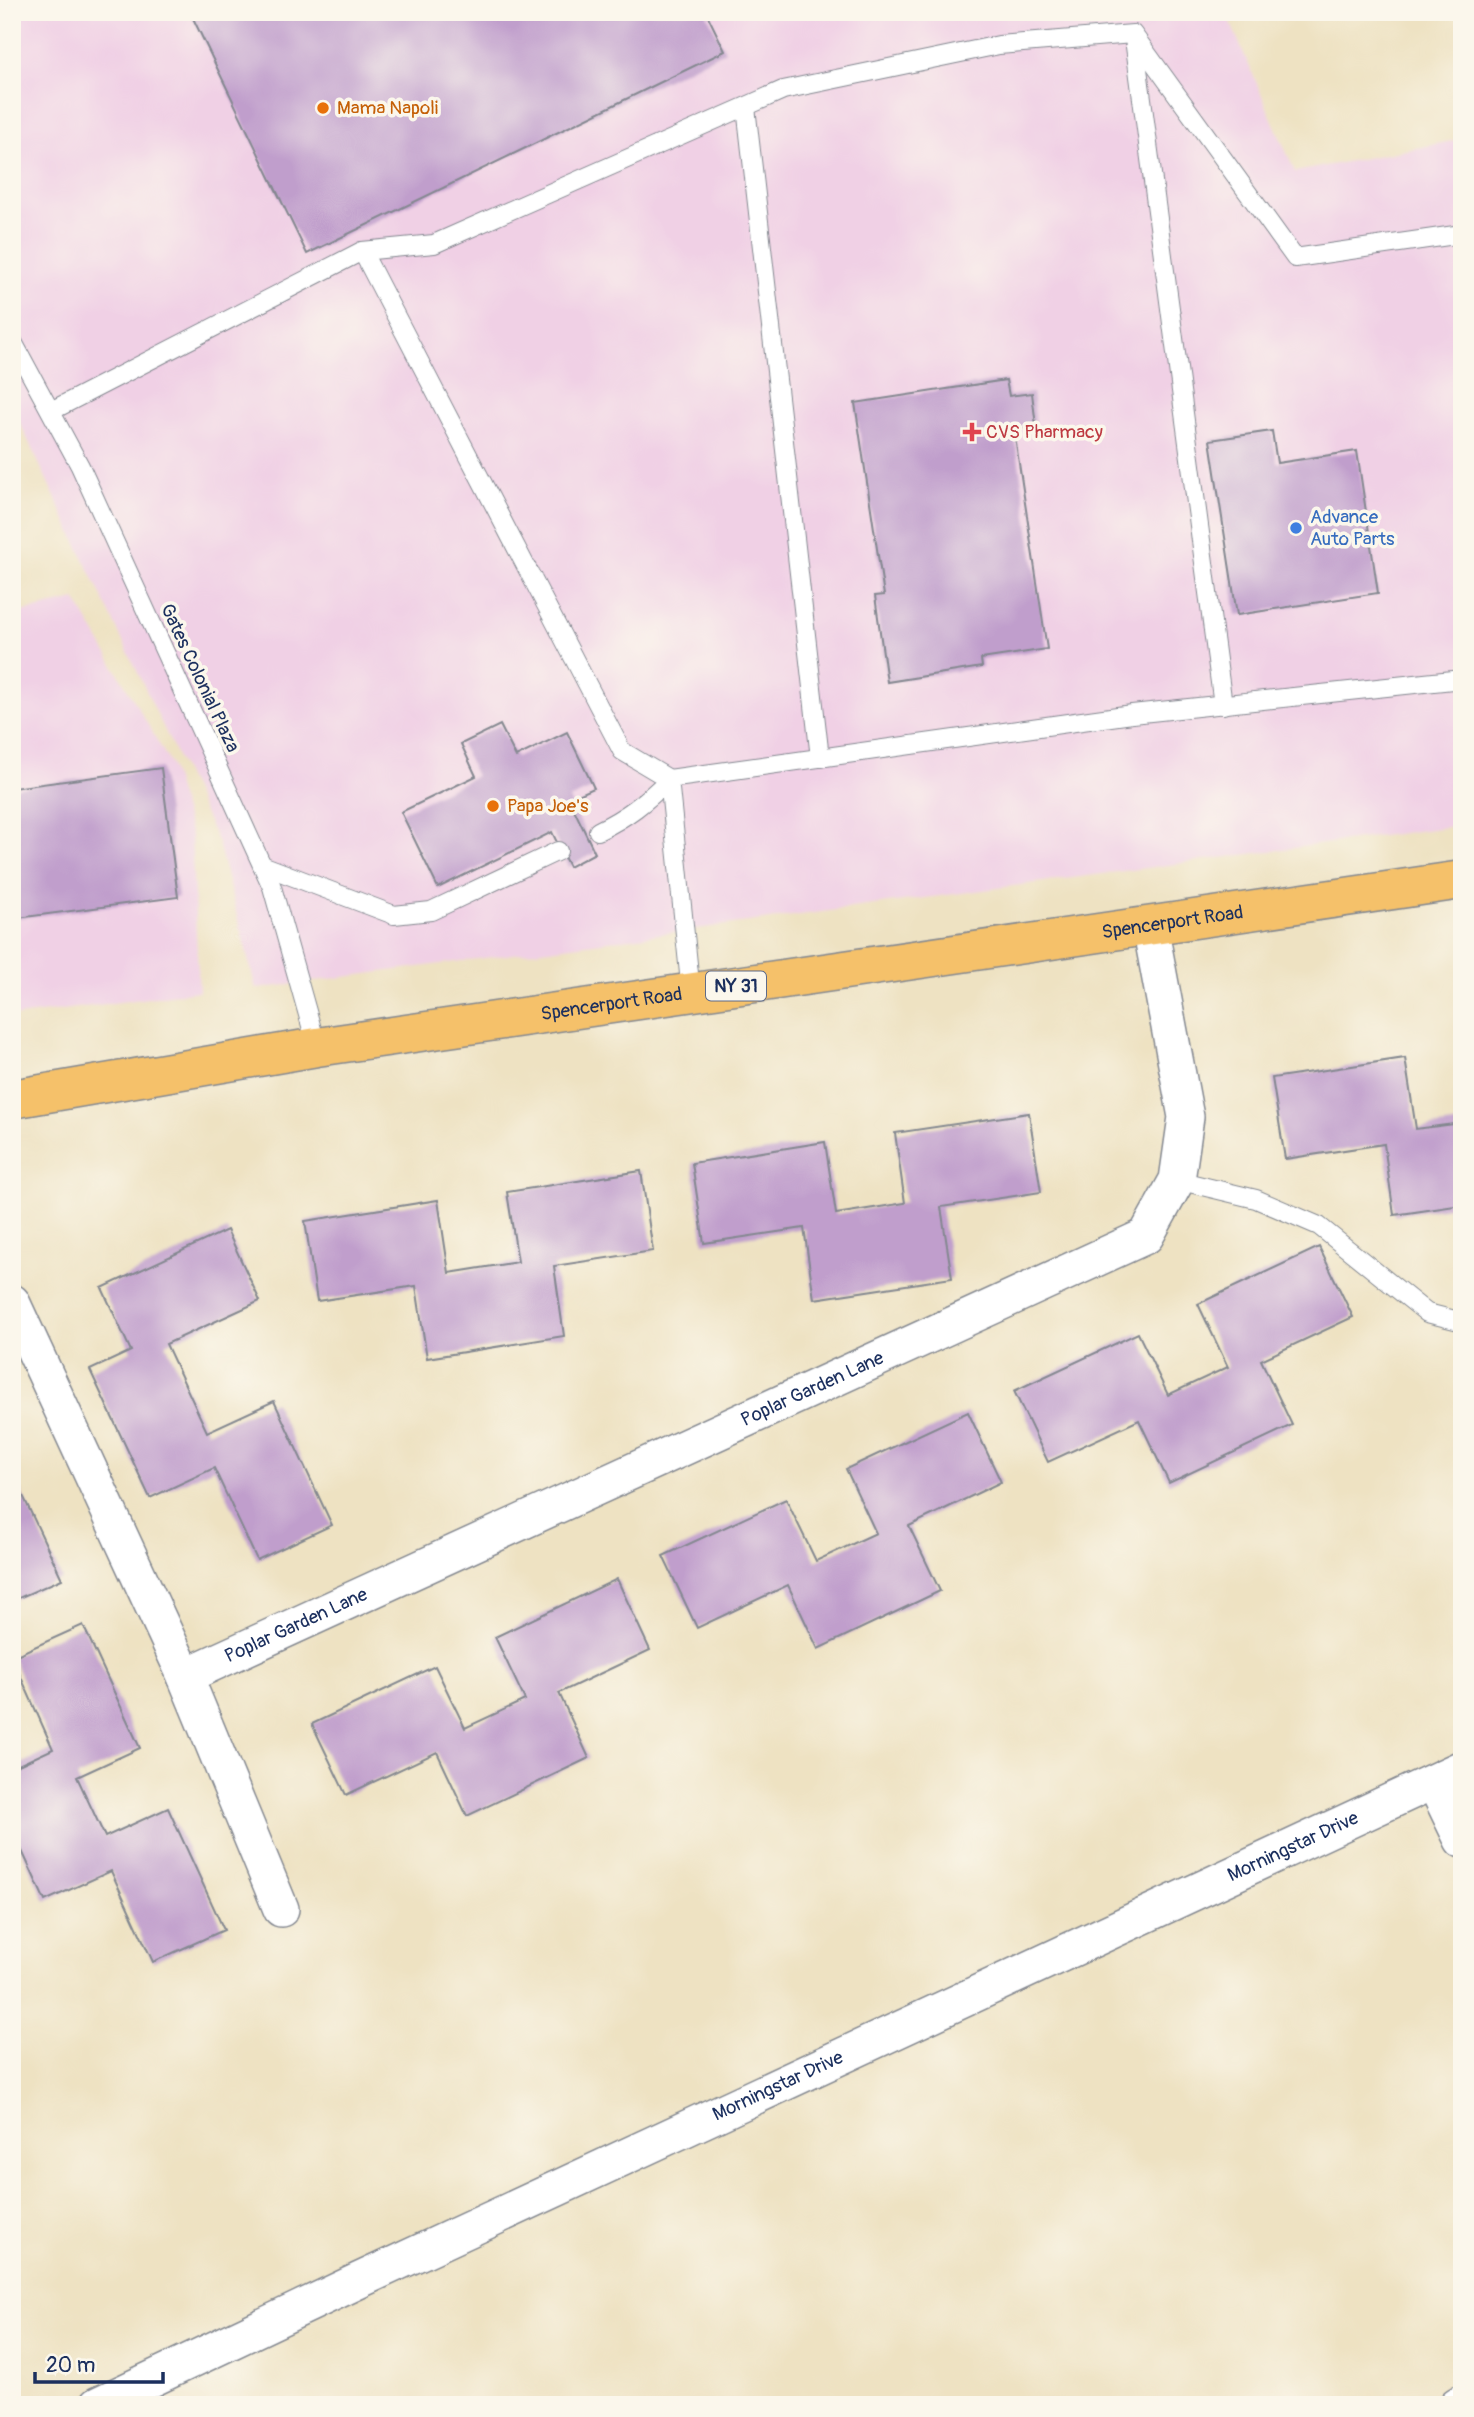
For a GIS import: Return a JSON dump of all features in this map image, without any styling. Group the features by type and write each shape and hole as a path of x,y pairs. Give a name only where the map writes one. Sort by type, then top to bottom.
{"main road":[{"name":"Spencerport Road","path":"12,1099 317,1047 1462,880"}],"street":[{"name":"Poplar Garden Lane","path":"185,1676 1146,1236 1177,1180 1186,1117 1150,926"},
{"path":"12,1302 185,1676 281,1909"},
{"path":"1448,1775 1462,1840"},
{"name":"Morningstar Drive","path":"97,2405 1448,1775"},
{"path":"1457,2405 1462,2402"}],"lane":[{"path":"51,411 362,251 434,244 783,90 999,44 1133,34"},
{"path":"1133,34 1295,258 1462,234"},
{"path":"1133,34 1223,705"},
{"path":"746,107 820,758"},
{"path":"362,251 622,751 669,779"},
{"name":"Gates Colonial Plaza","path":"12,340 80,466 272,887 317,1047"},
{"path":"598,831 626,817 669,779 1132,714 1462,679"},
{"path":"669,779 691,993"},
{"path":"262,865 394,915 431,911 558,851"},
{"path":"1177,1180 1256,1199 1318,1226 1427,1313 1462,1320"}],"shaded area":[{"path":"12,12 1226,12 1295,172 1462,139 1462,825 256,989 218,843 12,406"},
{"path":"76,600 170,763 191,835 199,991 12,1017 12,614"}],"building":[{"path":"190,12 706,12 725,51 307,254"},
{"name":"CVS Pharmacy","path":"1006,380 1009,396 1032,393 1036,426 1014,430 1047,649 981,659 982,667 887,682 875,596 884,595 855,403"},
{"name":"Advance Auto Parts","path":"1272,431 1277,463 1357,451 1378,593 1237,615 1210,440"},
{"name":"Papa Joe's","path":"500,725 516,757 567,732 594,788 569,799 595,853 569,867 552,832 438,888 401,812 476,776 461,744"},
{"path":"161,768 178,897 18,918 12,872 12,788"},
{"path":"1405,1058 1416,1129 1462,1123 1462,1205 1394,1215 1384,1144 1285,1159 1272,1078"},
{"path":"1029,1113 1041,1192 941,1207 952,1278 814,1299 804,1228 704,1243 692,1163 825,1142 836,1214 905,1203 895,1133"},
{"path":"641,1171 653,1251 554,1266 564,1336 427,1358 416,1286 317,1301 305,1221 438,1200 449,1273 518,1262 507,1192"},
{"path":"227,1230 260,1301 166,1344 207,1432 274,1401 332,1525 257,1560 214,1468 150,1498 90,1370 131,1351 102,1288"},
{"path":"1319,1247 1353,1317 1261,1360 1292,1425 1169,1483 1139,1420 1048,1462 1014,1391 1138,1333 1168,1395 1228,1367 1198,1304"},
{"path":"968,1412 1001,1482 909,1526 940,1591 818,1649 788,1585 697,1628 663,1556 786,1499 816,1561 876,1533 846,1469"},
{"path":"12,1472 62,1579 12,1601"},
{"path":"617,1579 650,1650 559,1693 589,1758 467,1816 437,1752 346,1795 312,1724 435,1666 465,1728 525,1700 495,1637"},
{"path":"83,1625 140,1748 77,1777 105,1837 168,1808 224,1930 153,1962 111,1871 45,1901 12,1829 12,1768 53,1749 12,1657"}],"place":[{"name":"Mama Napoli","path":"323,108"},
{"name":"CVS Pharmacy","path":"972,432"},
{"name":"Advance Auto Parts","path":"1296,528"},
{"name":"Papa Joe's","path":"493,806"}]}
